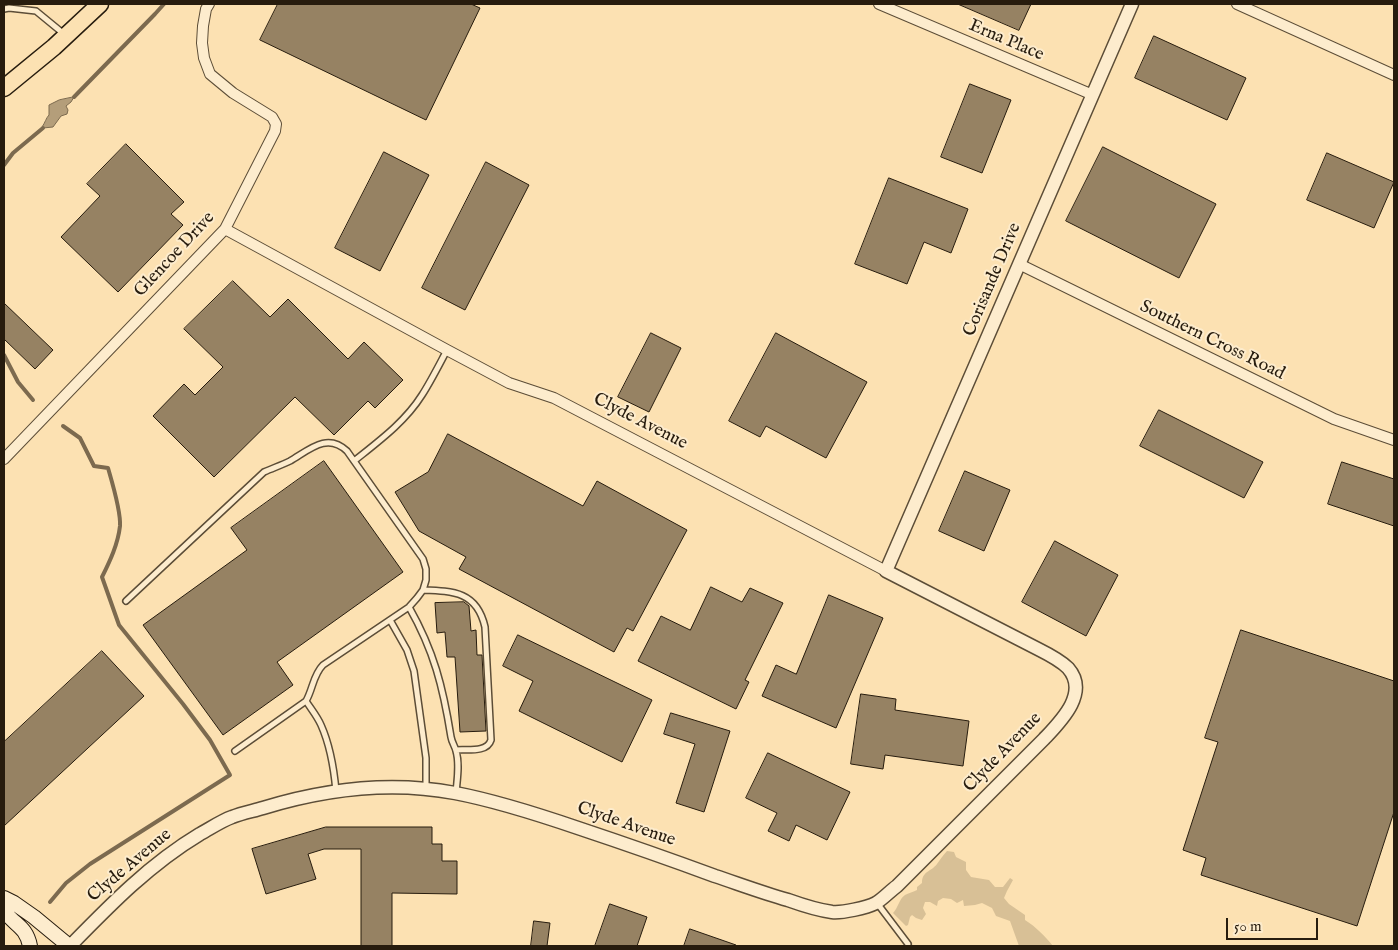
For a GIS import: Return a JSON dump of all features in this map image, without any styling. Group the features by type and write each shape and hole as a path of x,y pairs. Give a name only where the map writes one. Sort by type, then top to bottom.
{"main road":[{"path":"4,88 39,60 100,4"},
{"path":"4,898 24,910 70,946"},
{"path":"4,910 24,930 30,946"}],"street":[{"name":"Glencoe Drive","path":"4,459 225,229 272,139 276,124 272,117 233,93 210,74 204,58 202,43 206,9 209,4"},
{"name":"Erna Place","path":"878,4 1093,95"},
{"name":"Corisande Drive","path":"886,571 1132,4"},
{"path":"1237,4 1394,75"},
{"name":"Clyde Avenue","path":"70,946 115,900 170,853 231,817 302,797 370,788 426,789 498,803 805,906 832,912 852,910 877,903 897,886 1064,718 1076,690 1075,680 1069,669 1060,661 1030,644 554,398 509,383 225,229"},
{"name":"Southern Cross Road","path":"1019,264 1334,419 1394,440"}],"lane":[{"path":"4,9 36,11 66,36"},
{"path":"354,461 388,434 405,416 421,396 447,350"},
{"path":"126,601 264,472 320,444 342,446 354,461 423,559 426,569 426,580 423,590 409,606 323,665 315,677 311,693 306,701 234,751"},
{"path":"423,590 453,592 463,595 472,601 483,617 491,740 490,744 486,747 456,750"},
{"path":"409,606 432,653 445,699 452,743 456,750 458,773 456,794"},
{"path":"390,620 407,650 414,671 426,758 426,789"},
{"path":"306,701 323,731 332,765 336,791"},
{"path":"877,903 908,944"}],"shaded area":[{"path":"74,97 66,106 67,114 61,116 53,127 42,127 49,115 49,105 59,100"},
{"path":"947,851 954,852 956,857 966,862 966,870 971,877 989,880 995,887 1003,887 1010,878 1013,880 1004,898 1009,904 1025,915 1025,920 1053,946 1019,946 1010,921 996,916 992,908 982,903 964,906 963,900 957,903 951,899 943,898 938,901 937,906 930,902 925,902 923,908 926,914 922,920 912,915 906,926 893,913 906,894 917,890 925,874 935,867"}],"building":[{"path":"278,4 471,4 480,8 426,120 260,40"},
{"path":"958,4 1031,4 1019,30"},
{"path":"1154,36 1246,78 1227,120 1135,78"},
{"path":"970,84 1011,100 982,173 941,157"},
{"path":"126,144 184,202 171,214 183,225 118,292 61,237 100,196 87,184"},
{"path":"1103,147 1216,204 1179,278 1066,221"},
{"path":"384,152 429,175 380,271 335,248"},
{"path":"1327,153 1394,182 1374,228 1307,200"},
{"path":"486,162 529,185 465,310 422,288"},
{"path":"889,178 968,209 951,253 924,242 907,284 855,264"},
{"path":"233,281 270,317 288,299 348,359 364,342 403,380 375,408 368,401 334,435 295,397 214,477 153,416 184,384 195,395 223,367 184,329"},
{"path":"4,303 53,350 35,369 4,339"},
{"path":"651,333 681,348 649,412 618,397"},
{"path":"776,333 867,382 826,458 766,426 760,437 729,421"},
{"path":"1159,410 1263,462 1244,498 1140,446"},
{"path":"448,434 583,506 597,481 687,530 633,631 627,628 614,652 459,569 466,557 419,531 395,492 428,472"},
{"path":"324,461 403,572 277,662 293,685 223,735 143,625 247,550 231,528"},
{"path":"1342,462 1394,479 1394,526 1328,504"},
{"path":"965,471 1010,490 984,551 939,531"},
{"path":"1055,541 1118,575 1086,636 1022,602"},
{"path":"711,587 742,602 750,588 783,603 745,680 749,682 736,709 638,661 661,616 690,630"},
{"path":"829,595 883,618 836,728 762,696 776,665 796,674"},
{"path":"464,602 469,606 471,631 476,630 477,655 482,655 486,731 460,732 455,657 447,657 445,632 437,633 435,603"},
{"path":"1241,630 1394,681 1394,812 1357,926 1201,875 1206,858 1183,850 1218,742 1205,738"},
{"path":"518,635 652,700 622,762 519,711 533,681 503,666"},
{"path":"102,651 144,696 4,826 4,742"},
{"path":"861,694 896,699 895,710 969,721 963,766 885,755 883,769 851,764"},
{"path":"671,713 730,731 704,812 676,803 695,744 664,734"},
{"path":"768,753 850,792 827,840 796,825 789,841 768,831 777,813 746,798"},
{"path":"326,827 432,827 432,844 442,844 442,861 457,861 457,894 392,893 392,946 361,946 361,849 324,849 308,854 316,879 266,894 252,849"},
{"path":"610,904 647,917 637,946 595,946"},
{"path":"534,921 550,923 547,946 531,946"},
{"path":"690,929 736,945 736,946 684,946"}],"waterway":[{"path":"74,97 164,4"},
{"path":"4,165 13,153 43,128"},
{"path":"4,355 18,382 33,400"},
{"path":"50,902 66,883 90,864 230,775 210,740 119,625 102,577 116,546 120,526 118,505 112,481 108,468 94,466 80,438 63,426"}]}
